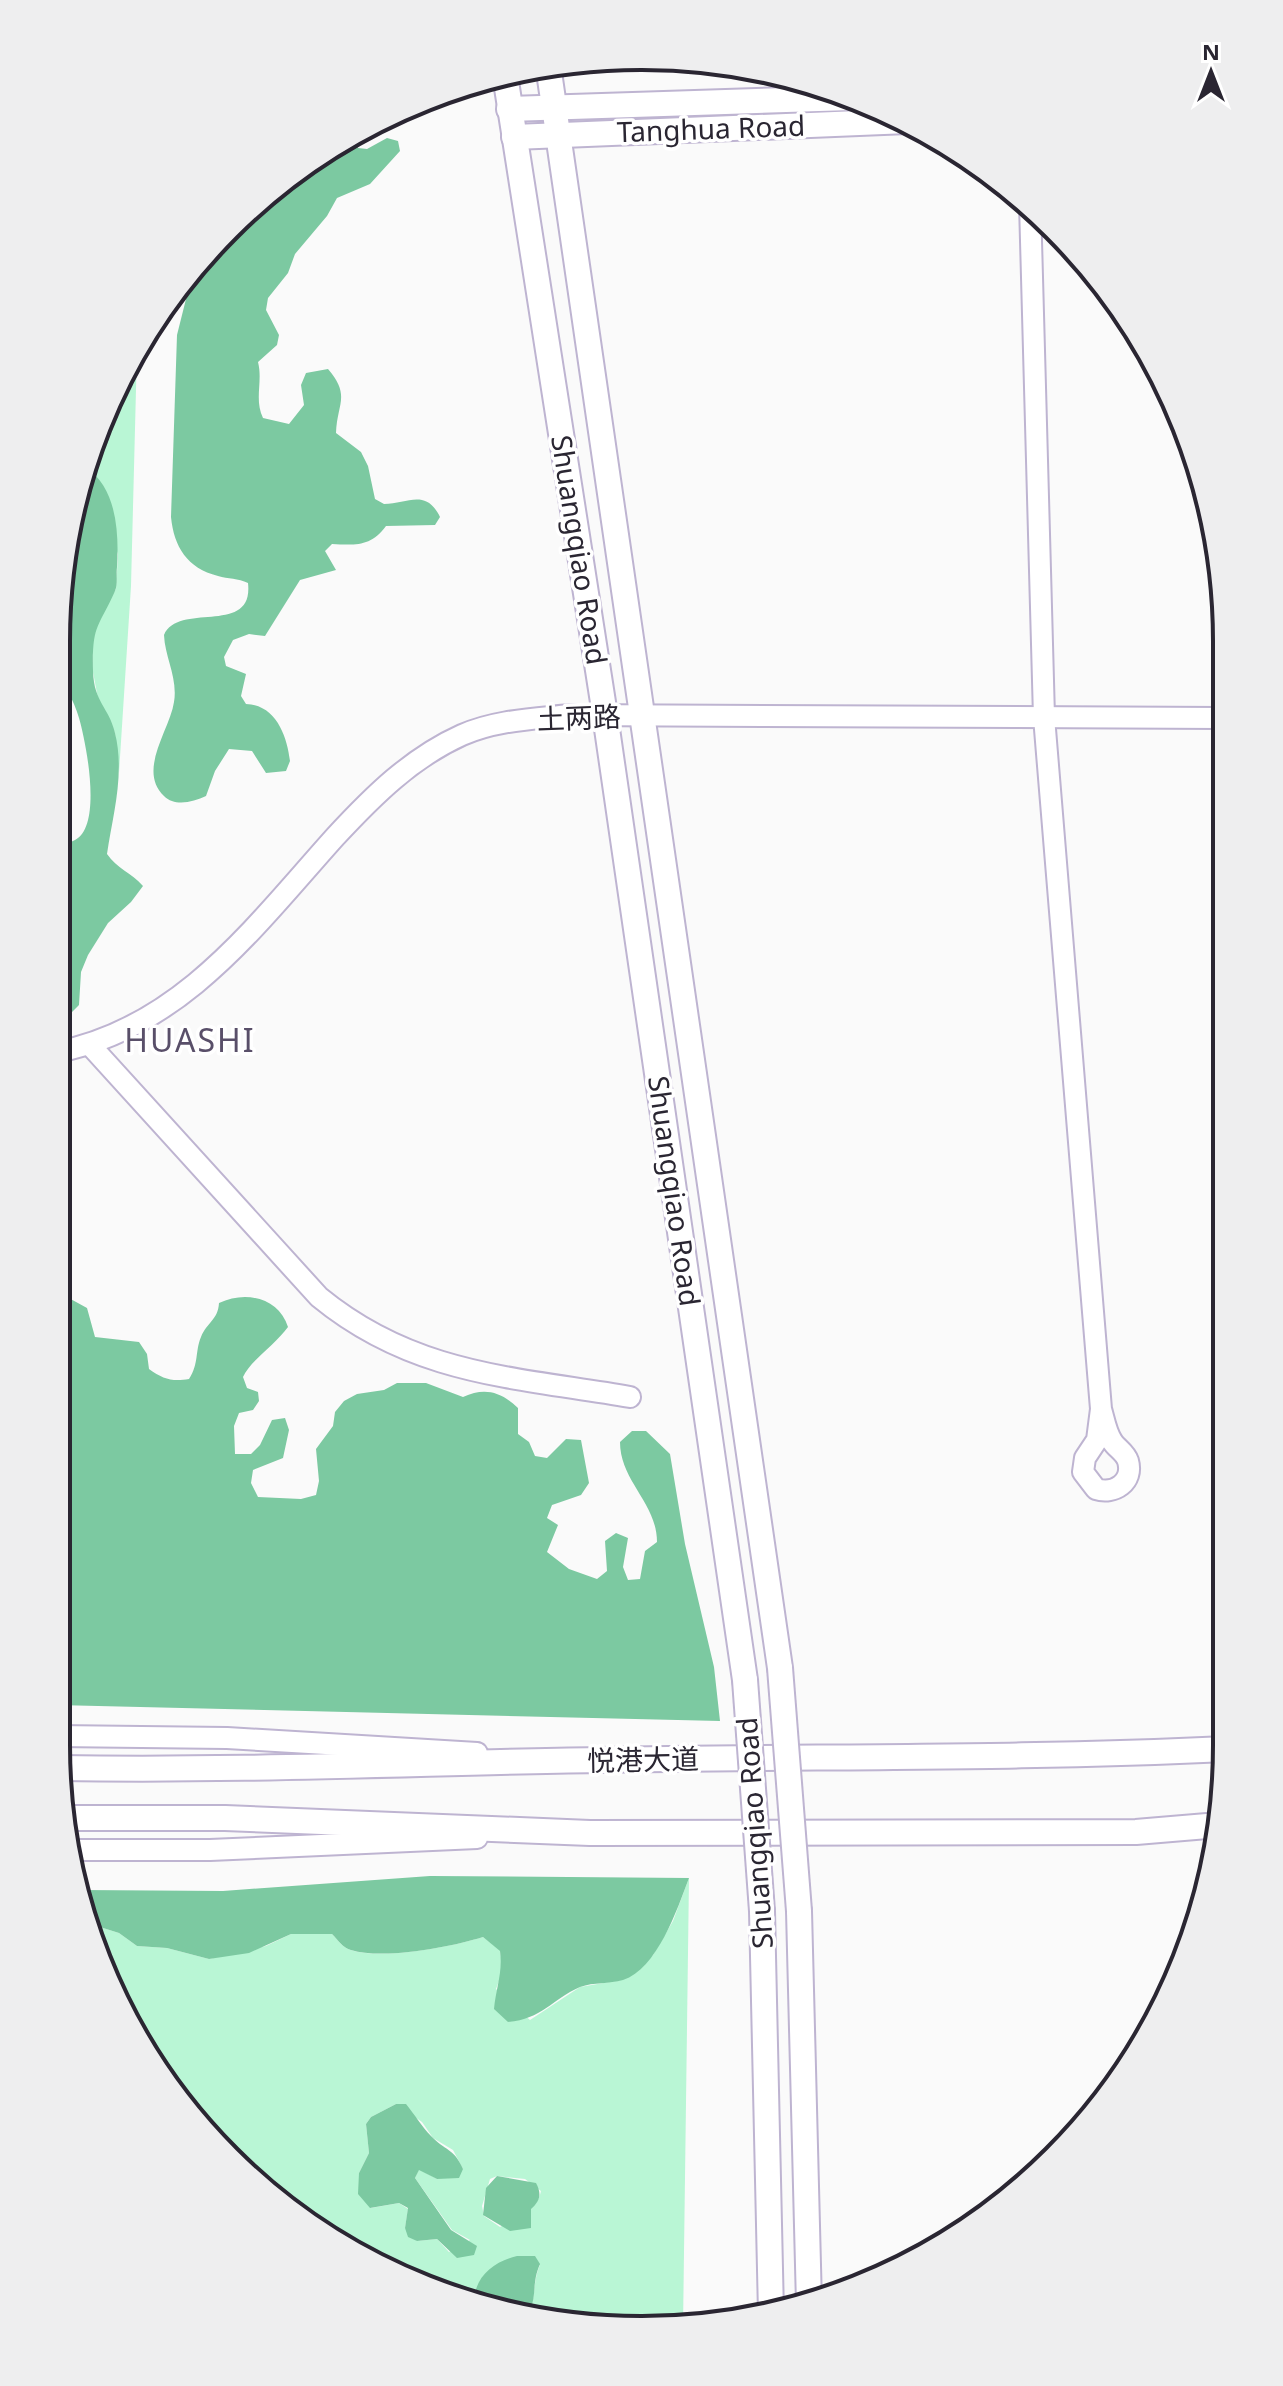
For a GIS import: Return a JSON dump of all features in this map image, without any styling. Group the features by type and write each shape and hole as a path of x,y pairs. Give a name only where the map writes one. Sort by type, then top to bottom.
{"main road":[{"name":"Shuangqiao Road","path":"549,78 780,1668 799,1911 809,2291"},
{"name":"Shuangqiao Road","path":"506,86 605,715 745,1680 762,1911 771,2301"},
{"name":"Tanghua Road","path":"509,109 822,99"},
{"name":"Tanghua Road","path":"514,137 879,122"},
{"name":"悦港大道","path":"71,1768 226,1771 597,1760 1109,1755 1213,1750"},
{"path":"75,1818 225,1818 590,1833 1206,1834"},
{"path":"1136,1832 1207,1826"}],"street":[{"path":"1031,223 1044,717 1101,1409"},
{"name":"土两路","path":"70,1049 90,1045 141,1023 186,994 220,964 377,791 419,759 464,734 511,721 605,715 1213,718"},
{"path":"90,1045 319,1297 346,1319 415,1356 454,1367 630,1397"},
{"path":"70,1736 227,1738 597,1760"},
{"path":"80,1850 210,1850 590,1833"}],"green space":[{"path":"387,138 398,141 400,151 370,184 337,198 327,216 295,254 288,273 268,298 266,310 279,335 277,345 258,362 260,411 263,418 289,424 304,405 301,385 306,373 328,369 341,393 336,433 361,452 368,466 375,499 384,504 422,500 435,508 440,517 435,525 386,526 374,538 362,543 332,544 325,551 336,570 300,580 265,636 249,634 233,640 224,657 226,666 246,674 241,696 246,704 265,710 272,716 283,732 290,761 286,771 266,773 252,751 229,749 215,771 206,796 190,802 173,801 164,796 154,774 157,750 175,693 164,635 172,625 184,620 228,614 240,609 247,599 248,583 198,568 184,555 175,538 171,517 177,335 187,296 237,237 265,212 324,166 357,146 367,149"},
{"path":"136,376 131,586 119,773 115,733 99,704 93,672 93,635 98,619 116,589 118,554 93,481 114,423"},
{"path":"95,475 110,498 117,540 116,588 97,628 93,656 96,691 112,724 118,748 117,794 107,854 143,886 108,923 88,955 81,972 79,1005 70,1014 70,842 83,832 90,802 88,763 77,711 70,695 71,604 81,530"},
{"path":"250,1297 277,1309 288,1327 243,1377 247,1388 258,1392 259,1401 253,1410 239,1413 234,1426 235,1454 251,1454 260,1445 272,1420 285,1418 289,1430 283,1458 253,1470 251,1483 258,1497 301,1499 316,1495 319,1481 316,1449 333,1426 335,1412 344,1401 357,1394 384,1390 397,1383 426,1383 463,1397 486,1392 505,1398 518,1408 518,1434 529,1442 535,1456 547,1458 566,1439 581,1440 589,1483 581,1495 552,1505 547,1518 558,1525 547,1552 569,1569 597,1579 607,1571 605,1541 616,1533 628,1538 623,1567 628,1580 640,1579 645,1551 657,1542 651,1515 626,1469 620,1442 632,1431 646,1431 670,1454 685,1544 714,1667 720,1721 70,1705 70,1299 87,1308 95,1337 139,1342 147,1354 149,1369 173,1380 189,1379 201,1337 217,1313 219,1303"},
{"path":"430,1876 689,1878 664,1937 646,1964 635,1974 623,1980 580,1987 530,2017 508,2022 494,2009 500,1951 483,1937 436,1948 381,1954 348,1949 332,1934 291,1934 249,1953 209,1959 167,1948 137,1946 119,1933 100,1927 89,1890 223,1891"},
{"path":"689,1878 683,2315 604,2315 531,2305 540,2265 496,2272 480,2283 476,2291 458,2286 389,2257 324,2220 294,2198 226,2137 166,2062 129,1997 100,1927 119,1933 137,1946 167,1948 209,1959 266,1946 291,1934 332,1934 348,1949 381,1954 436,1948 483,1937 500,1950 503,1971 496,1989 530,2020 580,1987 621,1980 653,1955 673,1921","holes":["396,2104 422,2122 433,2138 453,2150 463,2169 437,2179 419,2169 415,2178 452,2230 470,2240 449,2252 437,2239 417,2241 405,2228 408,2209 399,2203 371,2208 359,2173 369,2153 366,2124 371,2117","497,2176 525,2179 541,2191 531,2209 500,2227 484,2216 482,2206 490,2179"]},
{"path":"396,2104 406,2104 436,2141 460,2162 463,2169 459,2178 437,2179 419,2170 415,2178 451,2230 477,2246 474,2255 457,2258 437,2239 417,2241 408,2237 405,2228 408,2208 399,2203 370,2208 358,2194 359,2173 369,2153 366,2124 371,2117"},
{"path":"497,2176 536,2183 539,2197 531,2209 531,2228 510,2231 483,2215 486,2188"},
{"path":"517,2256 535,2256 540,2264 531,2305 476,2291 481,2278 500,2262"}],"district":[{"name":"HUASHI","path":"190,1041"}]}
